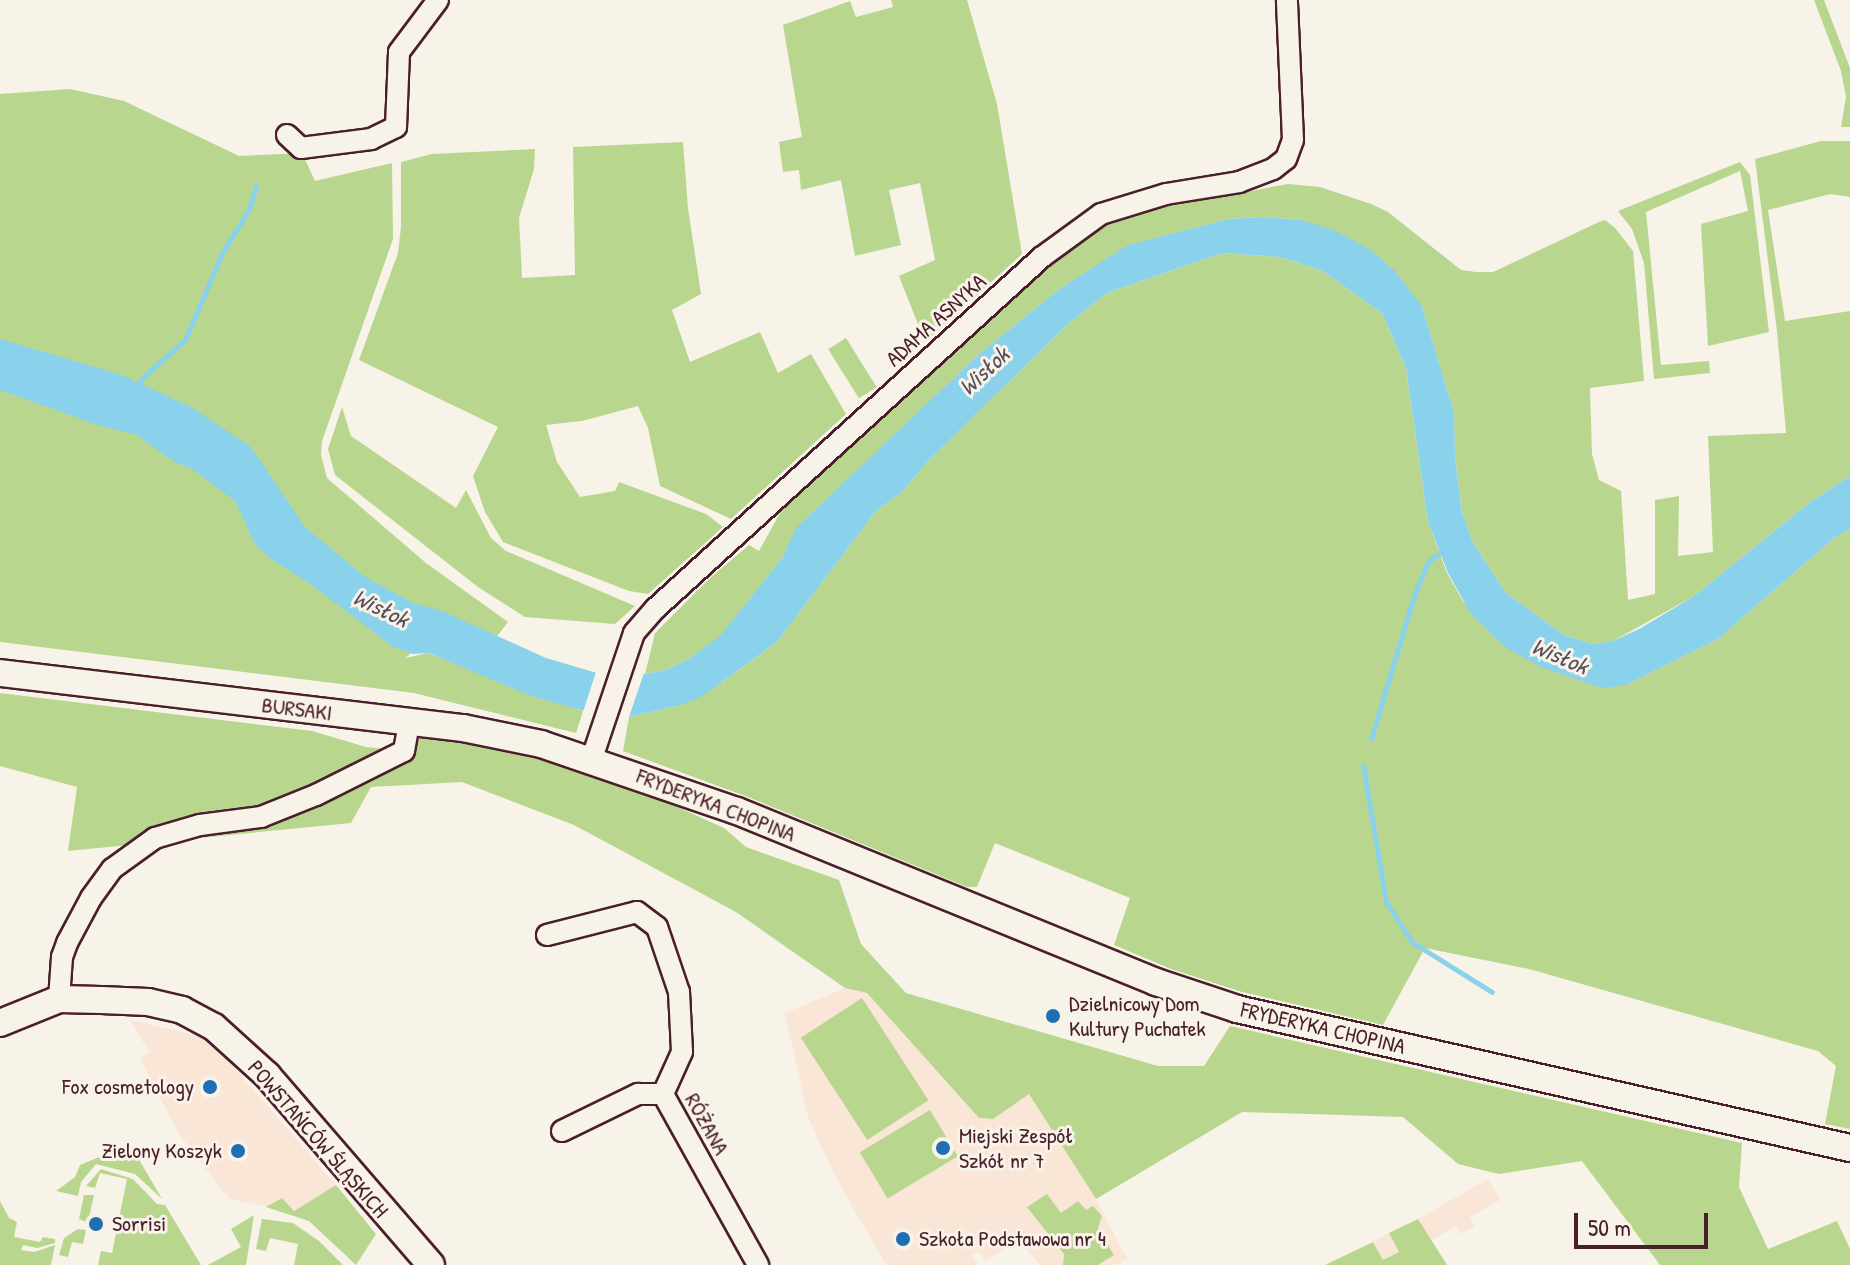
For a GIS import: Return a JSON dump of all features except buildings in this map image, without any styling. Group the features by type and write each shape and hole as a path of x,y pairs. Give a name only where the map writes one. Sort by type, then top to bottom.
{"street":[{"path":"287,135 301,148 371,139 396,127 399,52 438,0"},
{"name":"ADAMA ASNYKA","path":"594,750 634,633 656,608 1042,257 1101,214 1166,194 1239,182 1273,169 1286,159 1293,140 1287,0"},
{"name":"BURSAKI","path":"0,673 463,728 594,750"},
{"path":"0,1023 59,999 62,957 67,943 91,898 112,869 155,838 200,825 261,817 316,795 404,751 409,723"},
{"name":"FRYDERYKA CHOPINA","path":"594,750 1172,988 1237,1009 1850,1148"},
{"name":"RÓŻANA","path":"547,935 637,912 657,927 679,992 682,1052 663,1094 758,1265"},
{"name":"POWSTAŃCÓW ŚLĄSKICH","path":"59,999 148,1002 182,1010 214,1027 267,1075 431,1265"},
{"path":"562,1131 638,1094 663,1094"}],"shaded area":[{"name":"Miejski Zespół Szkół nr 7","path":"845,988 867,993 979,1118 993,1119 1029,1094 1096,1199 1127,1259 1115,1265 1040,1265 1019,1240 986,1261 978,1251 973,1255 978,1265 886,1265 836,1178 808,1117 785,1013"},
{"path":"130,1020 195,1035 215,1046 336,1185 293,1211 229,1199 179,1134 140,1059 149,1052"},
{"path":"1488,1179 1500,1200 1470,1217 1475,1226 1461,1234 1456,1226 1430,1241 1418,1219"},
{"path":"1389,1233 1399,1252 1383,1260 1373,1241"}],"green space":[{"path":"891,0 967,0 997,104 1022,254 925,342 899,276 935,260 920,183 889,190 901,245 855,256 841,180 801,190 799,170 783,172 779,142 802,137 783,25 850,1 856,17 893,7"},
{"path":"1814,0 1824,0 1850,68 1850,127 1841,127 1846,97 1841,71"},
{"path":"70,89 124,101 239,156 302,153 315,181 392,163 393,239 322,441 321,455 327,478 426,563 508,622 491,644 447,625 405,658 428,653 583,711 576,733 414,693 0,642 0,94"},
{"path":"1821,141 1850,141 1850,197 1830,194 1768,210 1785,321 1850,311 1850,476 1813,500 1694,596 1613,641 1592,644 1564,635 1506,593 1473,543 1462,512 1455,457 1454,412 1422,306 1301,220 1262,217 1229,219 1129,245 1058,290 978,355 797,528 782,558 720,637 687,660 666,670 645,674 655,633 709,579 749,545 759,551 785,504 1042,270 1076,243 1111,223 1148,210 1288,184 1320,187 1388,212 1461,270 1493,272 1605,220 1615,228 1633,251 1644,381 1590,388 1592,454 1599,480 1621,491 1628,600 1655,594 1655,500 1679,496 1678,556 1713,552 1708,436 1786,433 1777,331 1755,159"},
{"path":"683,142 688,208 701,294 672,310 690,362 760,332 778,373 811,354 846,414 731,519 660,486 648,428 638,406 582,421 546,425 557,462 580,497 615,491 619,482 706,514 723,527 648,594 629,591 503,542 485,512 473,476 498,427 359,360 398,253 401,162 432,154 535,149 534,169 519,218 522,278 575,275 573,147"},
{"path":"1740,162 1750,175 1769,332 1708,346 1701,224 1748,211 1740,171 1646,212 1661,365 1709,361 1710,373 1654,379 1644,263 1632,229 1618,211"},
{"path":"1222,253 1280,257 1321,270 1382,313 1406,368 1428,522 1447,573 1464,603 1626,685 1718,639 1834,538 1850,529 1850,1129 1825,1124 1836,1066 1818,1051 1529,969 1425,948 1383,1025 1242,992 1171,969 1114,945 1130,898 995,843 977,887 967,887 748,797 623,751 629,717 677,706 722,682 777,642 876,511 902,492 928,461 1069,323 1107,293"},
{"path":"846,338 877,387 859,398 828,349"},
{"path":"342,407 351,436 456,508 466,490 491,538 506,551 635,606 615,624 525,617 478,587 335,475 328,449"},
{"path":"0,693 312,731 366,747 396,750 409,723 593,769 724,828 746,847 839,880 861,944 906,993 1158,1066 1204,1066 1230,1026 1742,1143 1739,1187 1768,1249 1837,1221 1850,1249 1850,1265 1660,1265 1582,1161 1499,1174 1458,1164 1403,1117 1242,1112 1096,1199 1029,1094 993,1119 979,1118 867,993 845,988 736,912 574,825 462,782 371,787 351,823 68,851 77,787 0,766"},
{"path":"862,998 928,1100 867,1140 801,1038"},
{"path":"930,1110 958,1156 888,1199 860,1152"},
{"path":"130,1144 162,1199 135,1174 96,1164 81,1182 78,1196 56,1191 75,1177 80,1165"},
{"path":"101,1169 133,1179 157,1204 165,1205 201,1265 98,1265 101,1251 112,1253 127,1179 100,1173 95,1188 86,1186"},
{"path":"336,1185 376,1234 356,1265 309,1221 266,1207 282,1198 294,1211"},
{"path":"1047,1194 1061,1213 1078,1201 1086,1210 1093,1206 1102,1216 1098,1228 1114,1255 1098,1265 1063,1265 1064,1254 1027,1207"},
{"path":"84,1195 94,1195 88,1223 79,1219"},
{"path":"0,1201 9,1218 17,1222 14,1237 40,1242 43,1237 55,1239 55,1243 37,1248 23,1245 21,1250 34,1252 55,1245 51,1265 0,1265"},
{"path":"254,1215 246,1265 208,1265 241,1247 231,1229"},
{"path":"262,1219 293,1223 319,1241 343,1265 294,1265 298,1244 270,1238 266,1251 256,1249"},
{"path":"1418,1219 1447,1265 1325,1265 1373,1242 1383,1260 1399,1252 1389,1233"},
{"path":"78,1229 86,1230 83,1244 72,1242 68,1257 59,1255 64,1238"}],"water":[{"name":"Wisłok","path":"1262,217 1301,220 1334,230 1371,250 1395,271 1422,306 1454,412 1455,457 1462,512 1473,543 1506,593 1564,635 1592,644 1613,641 1641,628 1694,596 1813,500 1850,476 1850,529 1834,538 1718,639 1626,685 1602,688 1541,667 1506,648 1471,614 1448,573 1428,522 1406,368 1382,313 1321,270 1280,257 1222,253 1107,293 1069,323 928,461 902,492 876,511 777,642 701,697 629,717 585,711 531,696 429,653 413,654 392,646 309,583 271,559 255,544 235,501 192,469 171,460 137,435 95,424 0,390 0,339 122,375 191,407 251,447 305,527 364,576 413,603 442,611 546,658 597,673 645,674 666,670 687,660 720,636 782,558 796,528 978,355 1058,290 1128,245 1229,219"}],"pier":[{"path":"597,669 645,670 628,720 582,715"}],"waterway":[{"path":"138,388 143,377 185,340 222,253 249,209 256,186"},
{"path":"1371,739 1414,596 1427,563 1444,549"},
{"path":"1363,765 1386,902 1412,942 1492,992"}],"place":[{"name":"Dzielnicowy Dom Kultury Puchatek","path":"1053,1016"},
{"name":"Fox cosmetology","path":"210,1087"},
{"name":"Miejski Zespół Szkół nr 7","path":"943,1148"},
{"name":"Zielony Koszyk","path":"238,1151"},
{"name":"Sorrisi","path":"96,1224"},
{"name":"Szkoła Podstawowa nr 4","path":"903,1239"}]}
